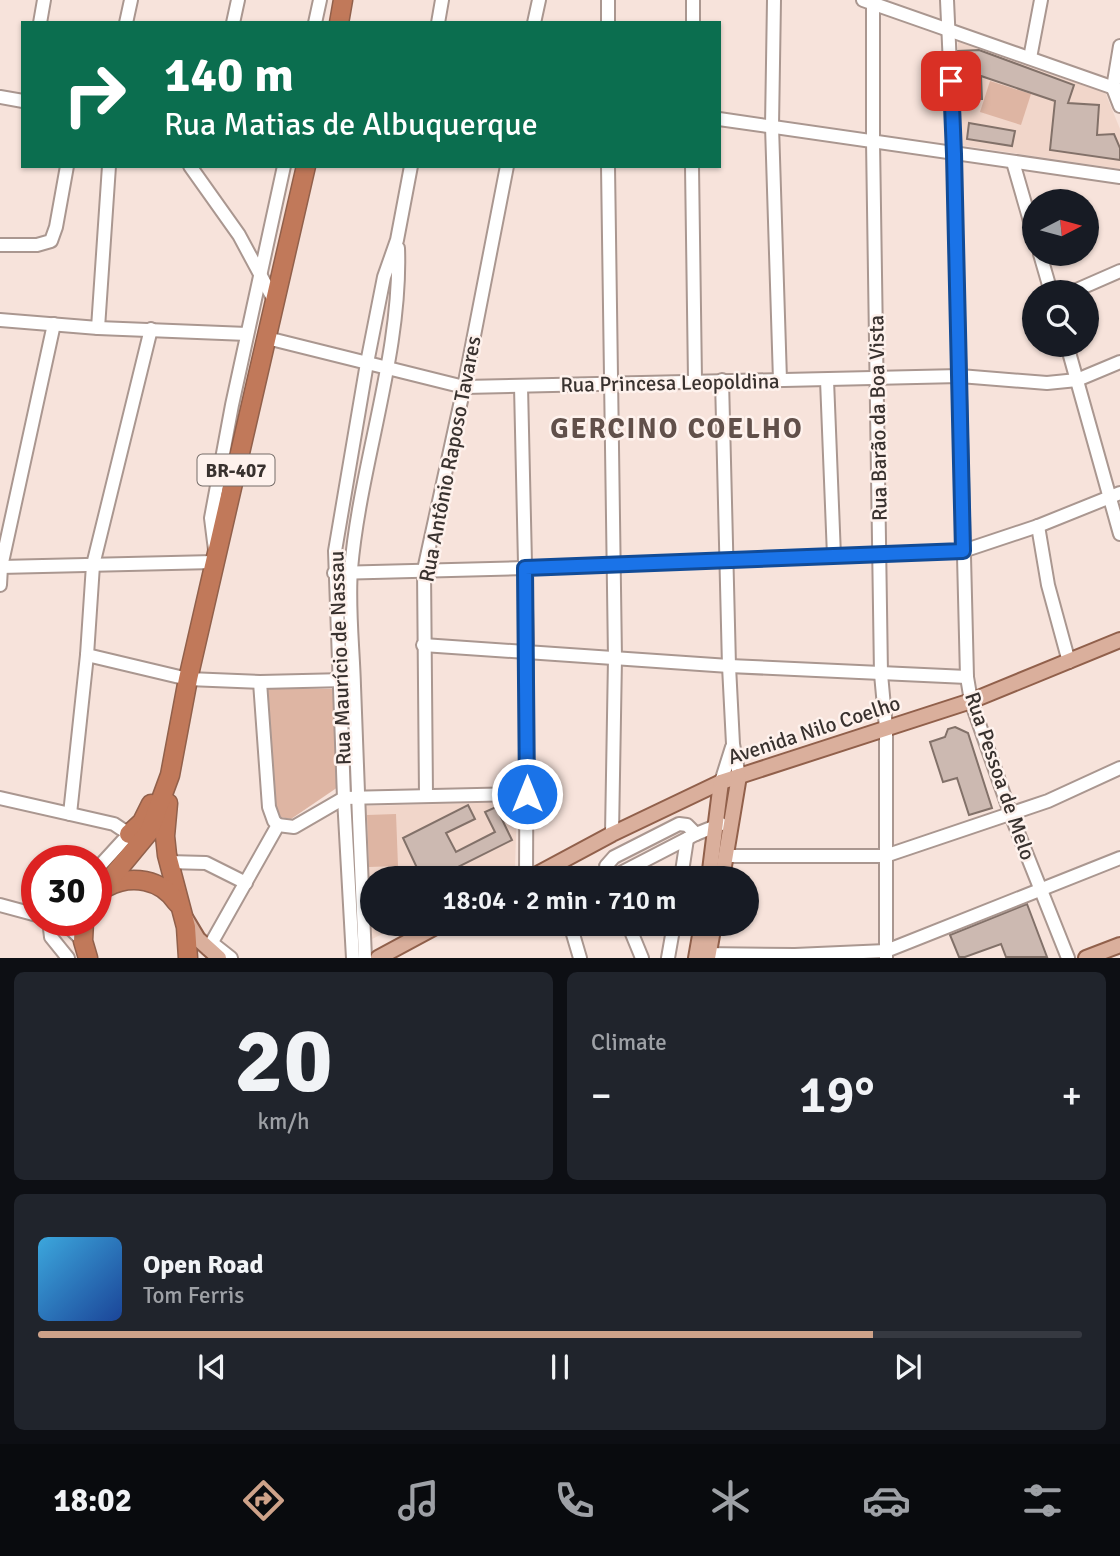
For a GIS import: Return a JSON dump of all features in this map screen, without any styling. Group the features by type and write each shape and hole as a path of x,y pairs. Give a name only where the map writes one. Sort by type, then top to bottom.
{"highway":[{"path":"339,21 343,0"},
{"name":"BR-407","path":"188,957 186,927 165,836 173,752 306,168"},
{"path":"129,834 142,822 173,752"},
{"name":"BR-407","path":"112,877 149,832 170,775"},
{"path":"112,886 125,880 146,881 168,891 181,909"}],"main road":[{"name":"Avenida Nilo Coelho","path":"562,866 612,834 722,782 971,701 1120,640"},
{"path":"724,866 739,776"},
{"path":"711,866 722,782"},
{"path":"181,909 191,928 213,950"},
{"path":"381,957 399,952 423,936"},
{"path":"702,936 702,956"},
{"path":"702,956 710,936"},
{"path":"1086,957 1120,945"}],"street":[{"path":"40,21 44,0"},
{"path":"126,21 131,0"},
{"path":"233,21 238,0"},
{"path":"315,21 320,0"},
{"path":"438,21 442,0"},
{"path":"534,21 538,0"},
{"path":"608,0 608,21"},
{"path":"693,0 693,21"},
{"path":"774,0 772,126 780,380"},
{"name":"Rua Pessoa de Melo","path":"947,0 954,154 967,677 971,701 1012,815 1068,957"},
{"path":"1030,58 1041,0"},
{"path":"868,2 1116,89"},
{"name":"Rua Barão da Boa Vista","path":"868,2 878,377 881,674 886,728 886,954"},
{"path":"1120,46 1116,89 1120,106"},
{"path":"0,97 21,101"},
{"path":"721,120 1120,177"},
{"path":"1013,163 1022,194"},
{"path":"0,245 37,245 51,241 56,227 66,168"},
{"path":"98,328 109,168"},
{"path":"192,168 239,235 275,302"},
{"path":"204,184 207,168"},
{"path":"1,567 215,559 211,518 232,405 284,168"},
{"name":"Rua Maurício de Nassau","path":"354,957 334,573 340,513 367,363 384,277 397,240 411,168"},
{"name":"Rua Antônio Raposo Tavares","path":"426,796 424,570 464,387 507,168"},
{"path":"608,168 615,658 612,834"},
{"path":"692,168 695,380"},
{"name":"Rua Maurício de Nassau","path":"365,957 351,573 356,523 386,368 399,282 397,240"},
{"path":"1099,280 1120,271"},
{"path":"0,320 98,328 247,334"},
{"path":"0,585 1,567 54,324"},
{"path":"70,814 87,655 93,565 151,329"},
{"name":"Rua Princesa Leopoldina","path":"267,338 464,387 960,376 1024,383 1077,380 1120,362"},
{"path":"1070,357 1114,496 1120,534"},
{"path":"722,380 729,666 733,744 739,776"},
{"path":"827,380 834,556"},
{"path":"522,386 528,866"},
{"path":"232,405 248,417"},
{"path":"334,573 881,556 963,551 1038,526 1114,496"},
{"path":"1038,526 1048,585 1069,662"},
{"path":"423,645 729,666 967,677"},
{"path":"87,655 188,679 260,682 354,680"},
{"path":"260,682 269,807 278,825 294,827 344,798 527,794"},
{"path":"722,782 733,744"},
{"path":"726,856 885,856 1048,802 1120,768"},
{"path":"0,798 114,824 129,834 112,853"},
{"path":"633,866 692,836 732,821"},
{"path":"231,957 213,950 278,825"},
{"path":"684,866 692,836"},
{"path":"702,956 886,954 1120,858"},
{"path":"169,862 206,863 246,883"},
{"path":"0,905 21,911"},
{"path":"51,936 68,957"},
{"path":"76,936 87,952"},
{"path":"574,936 580,957"},
{"path":"633,936 642,957"},
{"path":"668,957 672,936"}],"shaded area":[{"path":"958,38 1105,92 1120,129 1120,169 959,145"},
{"path":"990,81 1031,94 1021,125 980,112"},
{"path":"267,688 334,689 338,787 291,819 280,817 276,809"},
{"path":"517,802 515,866 367,866 364,806"},
{"path":"396,814 398,866 369,866 367,815"}],"building":[{"path":"979,50 1074,85 1068,103 1099,105 1097,135 1114,134 1120,148 1120,160 1050,150 1055,101 981,76 982,99 960,99 958,51"},
{"path":"969,123 1015,131 1012,146 967,139"},
{"path":"955,727 968,733 992,808 969,815 957,778 943,782 930,742 945,737 948,729"},
{"path":"468,805 475,819 446,833 456,852 495,832 485,812 496,807 512,840 460,866 416,866 403,838"},
{"path":"1027,904 1047,957 1006,957 1001,944 959,957 950,935"}],"district":[{"name":"GERCINO COELHO","path":"677,428"}],"route":[{"path":"527,794 525,568 963,551 951,81"}]}
